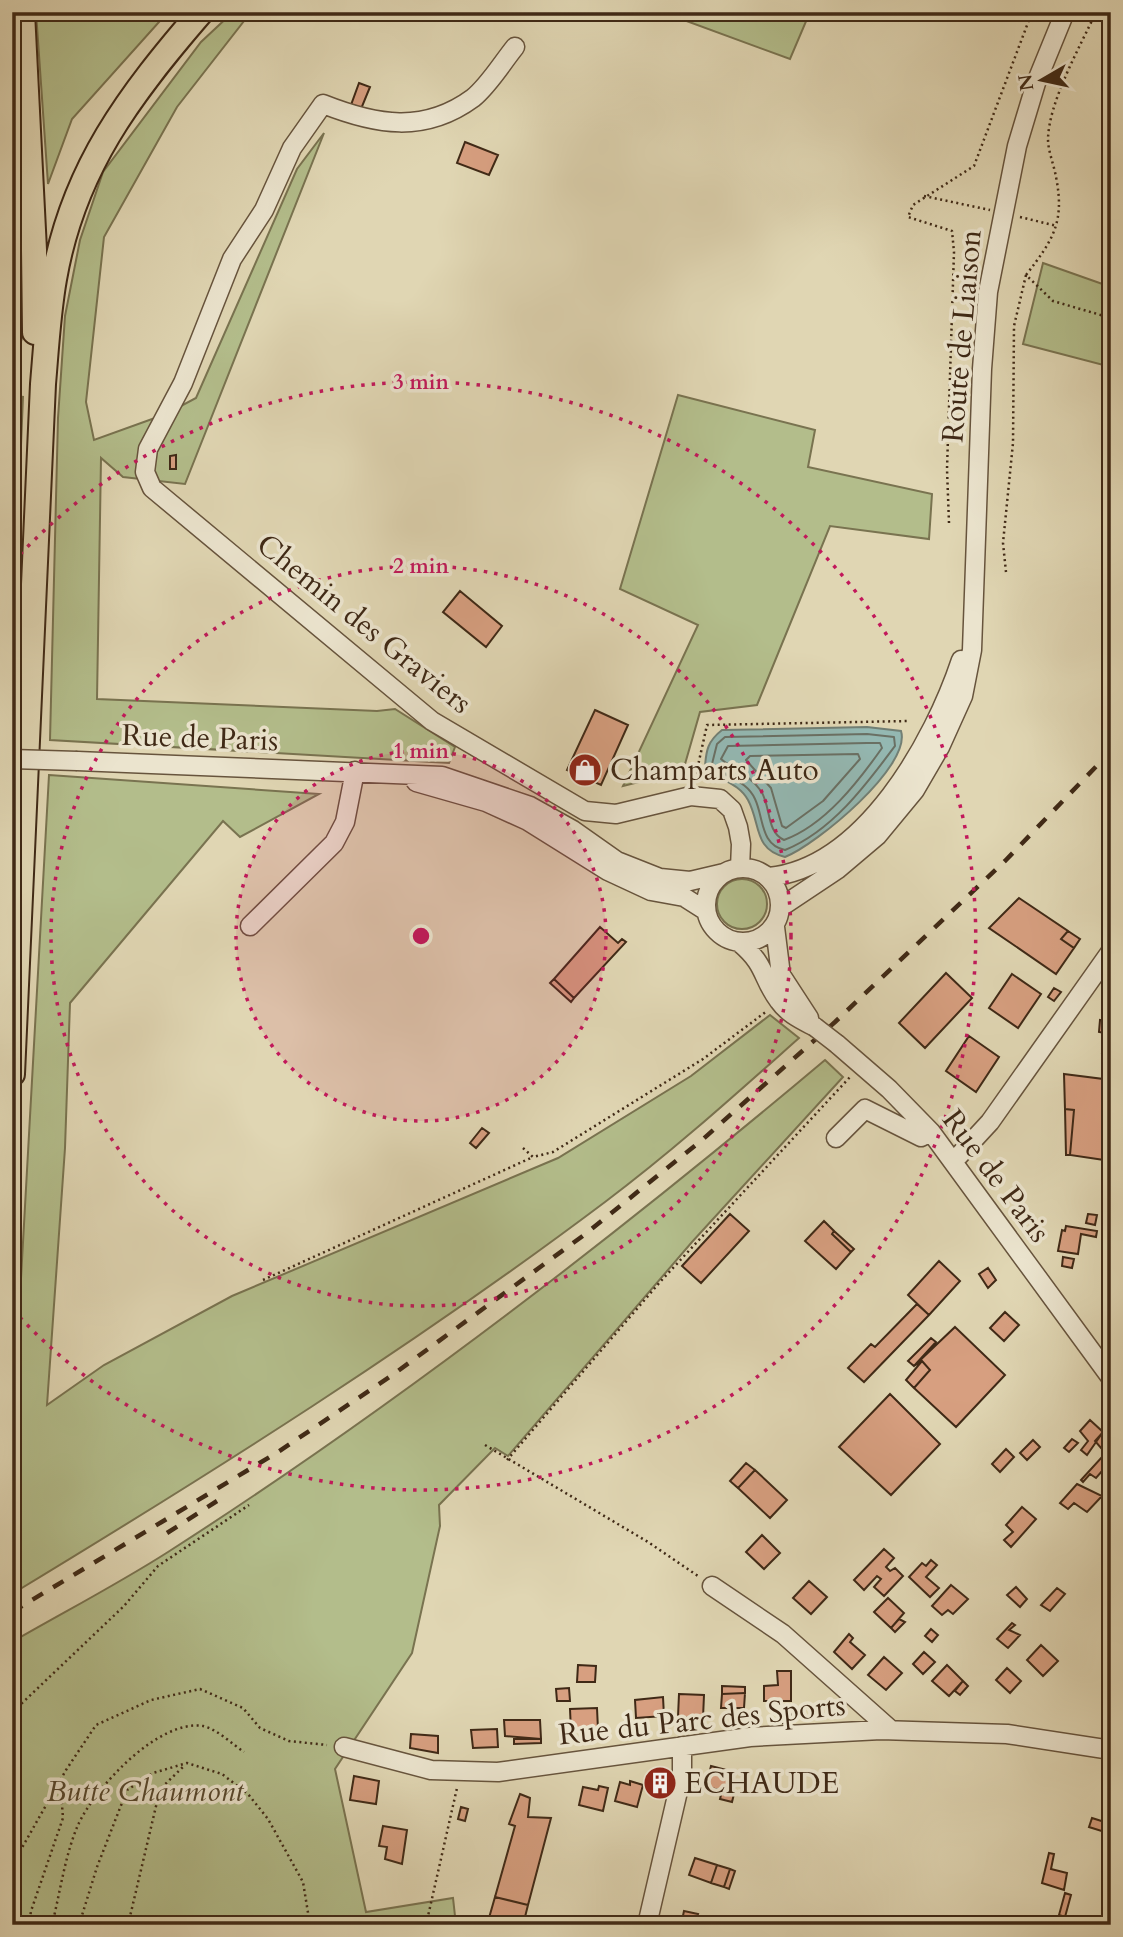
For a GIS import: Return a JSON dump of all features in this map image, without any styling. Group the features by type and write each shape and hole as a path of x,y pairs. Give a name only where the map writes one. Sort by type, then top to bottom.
{"highway":[{"path":"22,12 34,250 35,352 43,384"},
{"path":"12,1074 43,384 54,279 81,186 101,143 146,76 201,12"}],"street":[{"name":"Route de Liaison","path":"781,907 838,869 877,836 915,790 940,747 963,696 972,650 984,331 1002,212 1036,83 1065,12"},
{"name":"Chemin des Graviers","path":"515,47 475,96 444,116 405,123 363,120 323,104 292,148 264,210 232,260 183,383 148,449 145,472 152,488 432,721 585,811 616,814 691,796 720,799 732,810 741,844 732,870"},
{"name":"Route de Liaison","path":"769,877 797,871 830,853 866,823 900,784 927,743 949,694 964,651 975,591"},
{"name":"Rue de Paris","path":"12,759 442,776 530,806 573,830 617,861 660,878 690,881 732,870"},
{"path":"250,926 334,843 345,822 355,771"},
{"name":"Rue de Paris","path":"386,773 486,802 528,821 608,871 651,891 684,897 706,911"},
{"path":"756,869 769,877 778,891 781,907 775,927 765,936 740,943 716,931 706,911 709,889 732,870 756,869"},
{"name":"Rue de Paris","path":"775,927 781,975 815,1027"},
{"name":"Rue de Paris","path":"740,943 760,962 780,1003 837,1044 889,1089 931,1132 1111,1378"},
{"path":"953,1162 990,1122 1111,951"},
{"path":"836,1138 865,1109 921,1137 931,1132"},
{"path":"712,1586 783,1634 891,1730"},
{"name":"Rue du Parc des Sports","path":"344,1747 430,1770 498,1772 750,1737 891,1730 1007,1734 1111,1750"},
{"path":"647,1925 682,1774 682,1746"}],"path":[{"path":"950,523 947,456 954,252 952,231 908,217 913,205 924,196 974,166 1032,12"},
{"path":"1006,572 1003,543 1013,443 1014,326 1026,275 1051,242 1057,226 1060,200 1048,139 1062,86 1096,12"},
{"path":"924,196 1057,226"},
{"path":"1026,275 1053,301 1111,318"},
{"path":"691,796 707,725 908,721"},
{"path":"263,1280 533,1157 552,1152 600,1125 703,1059 770,1009"},
{"path":"508,1460 660,1282 849,1077 857,1083"},
{"path":"523,1148 533,1157"},
{"path":"485,1445 648,1542 712,1586"},
{"path":"12,1709 19,1706 124,1606 158,1566 249,1506"},
{"path":"12,1878 19,1853 60,1779 96,1726 151,1700 200,1689 243,1708 260,1728 289,1741 344,1747"},
{"path":"52,1925 78,1826 108,1777 150,1742 190,1725 206,1727 244,1752"},
{"path":"128,1925 157,1802 156,1793 187,1763"},
{"path":"79,1925 97,1867 127,1790 153,1773 187,1763 222,1774 248,1794 268,1819 303,1882 310,1925"},
{"path":"425,1925 461,1771"},
{"path":"29,1925 63,1818 60,1779"}],"green space":[{"path":"36,12 168,12 72,119 48,184"},
{"path":"233,12 251,12 177,107 104,237 86,402 94,440 166,414 196,398 297,169 324,133 185,484 123,477 101,458 97,699 377,711 395,709 455,747 449,763 50,740 58,418 65,316 80,240 103,172 201,42"},
{"path":"662,12 810,12 790,59"},
{"path":"12,171 19,296 26,325 12,371"},
{"path":"1043,263 1111,287 1111,367 1023,344"},
{"path":"678,395 815,430 808,467 932,494 929,539 830,526 757,705 700,712 683,771 623,786 698,625 620,589"},
{"path":"23,396 12,667 12,449"},
{"path":"49,775 319,794 240,837 223,821 70,1003 65,1148 47,1405 104,1365 232,1296 558,1158 691,1076 770,1015 799,1038 630,1183 461,1306 239,1454 12,1594 12,1440"},
{"path":"742,879 760,886 767,904 760,922 742,929 724,922 717,904 724,886"},
{"name":"Butte Chaumont","path":"825,1060 843,1077 692,1242 508,1456 495,1448 439,1505 440,1526 412,1653 335,1769 366,1912 453,1898 456,1925 12,1925 12,1642 168,1552 254,1496 422,1378 586,1254"}],"water":[{"path":"867,727 901,731 900,746 892,764 859,803 818,837 785,857 775,853 763,842 744,794 705,767 709,746 722,730"}],"building":[{"path":"359,83 370,87 361,109 351,105"},
{"path":"465,142 498,155 489,175 457,163"},
{"path":"176,455 176,469 170,469 170,456"},
{"path":"460,591 502,626 486,647 443,612"},
{"path":"595,710 628,725 601,785 567,770"},
{"path":"1019,898 1068,931 1061,939 1074,948 1056,974 989,928"},
{"path":"600,927 618,943 622,939 626,942 574,998 554,979"},
{"path":"1068,931 1080,939 1074,948 1061,939"},
{"path":"946,973 972,998 925,1048 899,1023"},
{"path":"1012,974 1041,994 1018,1028 989,1008"},
{"path":"554,979 574,998 571,1002 550,983"},
{"path":"1054,988 1061,992 1054,1001 1048,997"},
{"path":"1111,1000 1111,1055 1102,1053"},
{"path":"1100,1020 1107,1021 1105,1033 1099,1032"},
{"path":"969,1036 999,1057 976,1092 946,1071"},
{"path":"1064,1074 1111,1080 1111,1161 1070,1155 1074,1110 1065,1109"},
{"path":"1065,1109 1074,1110 1070,1155 1066,1155"},
{"path":"482,1128 489,1133 476,1148 470,1143"},
{"path":"730,1214 749,1231 701,1283 682,1266"},
{"path":"1088,1214 1097,1215 1095,1225 1086,1223"},
{"path":"824,1221 834,1231 832,1234 851,1252 836,1269 805,1241"},
{"path":"1066,1226 1097,1231 1096,1237 1081,1234 1078,1254 1058,1251 1062,1230 1065,1231"},
{"path":"834,1231 854,1249 851,1252 832,1234"},
{"path":"1063,1257 1074,1259 1072,1268 1062,1266"},
{"path":"939,1261 960,1281 929,1315 908,1295"},
{"path":"988,1268 996,1280 988,1288 979,1274"},
{"path":"917,1304 929,1315 864,1382 848,1368 871,1344 875,1347"},
{"path":"1005,1312 1019,1325 1004,1341 990,1328"},
{"path":"955,1327 1005,1375 956,1427 914,1388 930,1370 922,1361 914,1366"},
{"path":"931,1338 936,1342 914,1366 908,1361"},
{"path":"922,1361 930,1370 914,1388 906,1380"},
{"path":"890,1394 940,1444 891,1495 839,1447"},
{"path":"1090,1420 1103,1432 1087,1455 1081,1450 1088,1441 1080,1431"},
{"path":"1103,1432 1110,1437 1101,1448 1095,1441"},
{"path":"1072,1439 1078,1443 1069,1452 1064,1448"},
{"path":"1033,1440 1040,1447 1027,1460 1020,1453"},
{"path":"1006,1449 1014,1457 1000,1472 992,1464"},
{"path":"1102,1457 1110,1462 1096,1478 1090,1474 1083,1482 1081,1480"},
{"path":"746,1463 755,1470 738,1488 730,1481"},
{"path":"755,1470 787,1500 770,1518 738,1488"},
{"path":"1077,1484 1102,1496 1087,1512 1074,1503 1068,1509 1060,1503"},
{"path":"1022,1507 1036,1519 1011,1547 1004,1540 1013,1532 1006,1525"},
{"path":"762,1535 780,1553 764,1569 746,1552"},
{"path":"884,1549 894,1558 886,1567 890,1571 895,1568 903,1576 884,1596 874,1587 881,1579 877,1576 864,1590 854,1580"},
{"path":"931,1560 937,1565 926,1577 939,1588 930,1597 909,1577 922,1563 926,1566"},
{"path":"809,1581 827,1597 811,1614 793,1598"},
{"path":"951,1585 968,1599 953,1614 948,1610 942,1615 932,1606"},
{"path":"1016,1587 1027,1599 1020,1607 1007,1595"},
{"path":"1057,1588 1065,1594 1050,1611 1041,1605"},
{"path":"888,1598 904,1613 891,1628 874,1612"},
{"path":"899,1619 905,1622 895,1632 891,1628"},
{"path":"1012,1623 1015,1625 1009,1630 1020,1635 1008,1648 997,1639"},
{"path":"931,1629 938,1635 932,1642 925,1636"},
{"path":"849,1634 853,1638 850,1642 865,1655 852,1669 834,1652"},
{"path":"1041,1645 1058,1661 1043,1676 1027,1660"},
{"path":"924,1652 935,1662 923,1674 913,1664"},
{"path":"884,1657 902,1673 886,1690 868,1675"},
{"path":"578,1665 596,1666 595,1682 577,1682"},
{"path":"947,1665 963,1681 949,1696 932,1681"},
{"path":"1007,1668 1021,1681 1010,1693 996,1680"},
{"path":"777,1671 791,1671 791,1701 764,1701 764,1686 778,1685"},
{"path":"963,1681 968,1686 960,1695 955,1691"},
{"path":"722,1686 745,1687 745,1693 722,1694"},
{"path":"569,1688 570,1701 557,1701 556,1689"},
{"path":"745,1693 744,1708 721,1708 722,1694"},
{"path":"679,1694 704,1695 703,1718 678,1717"},
{"path":"663,1697 664,1716 636,1718 635,1700"},
{"path":"783,1707 791,1707 791,1722 783,1723"},
{"path":"597,1708 598,1730 571,1731 570,1709"},
{"path":"504,1720 540,1720 541,1739 505,1736"},
{"path":"497,1729 498,1747 473,1748 471,1730"},
{"path":"411,1734 438,1736 438,1753 410,1748"},
{"path":"514,1739 541,1739 541,1743 514,1744"},
{"path":"711,1766 734,1772 729,1792 706,1787"},
{"path":"354,1776 379,1781 376,1804 350,1800"},
{"name":"ECHAUDE","path":"657,1776 665,1778 662,1789 654,1787"},
{"path":"630,1781 643,1785 637,1807 615,1801 620,1782 630,1785"},
{"path":"599,1786 608,1788 603,1811 579,1805 583,1787 598,1790"},
{"path":"722,1791 734,1794 732,1802 720,1799"},
{"path":"520,1794 530,1798 528,1817 551,1818 528,1905 495,1897 515,1826 509,1824"},
{"path":"461,1807 468,1809 465,1821 458,1819"},
{"path":"1092,1818 1111,1824 1111,1834 1089,1827"},
{"path":"383,1826 407,1830 402,1864 385,1859 387,1847 379,1846"},
{"path":"1049,1853 1054,1854 1051,1869 1067,1873 1064,1890 1042,1883"},
{"path":"695,1858 717,1865 711,1883 689,1875"},
{"path":"717,1865 730,1869 724,1887 711,1883"},
{"path":"730,1869 735,1871 729,1889 724,1887"},
{"path":"1065,1893 1071,1895 1065,1917 1059,1915"},
{"path":"495,1897 528,1905 523,1925 487,1925"},
{"path":"684,1911 698,1914 695,1922 706,1925 681,1925"},
{"path":"545,1918 570,1925 544,1925"}],"railway":[{"path":"12,1612 278,1452 391,1376 584,1235 702,1140 835,1022 1005,861 1111,751"},
{"path":"167,1533 217,1501"}],"place":[{"name":"Champarts Auto","path":"585,770"},
{"name":"ECHAUDE","path":"660,1783"}]}
